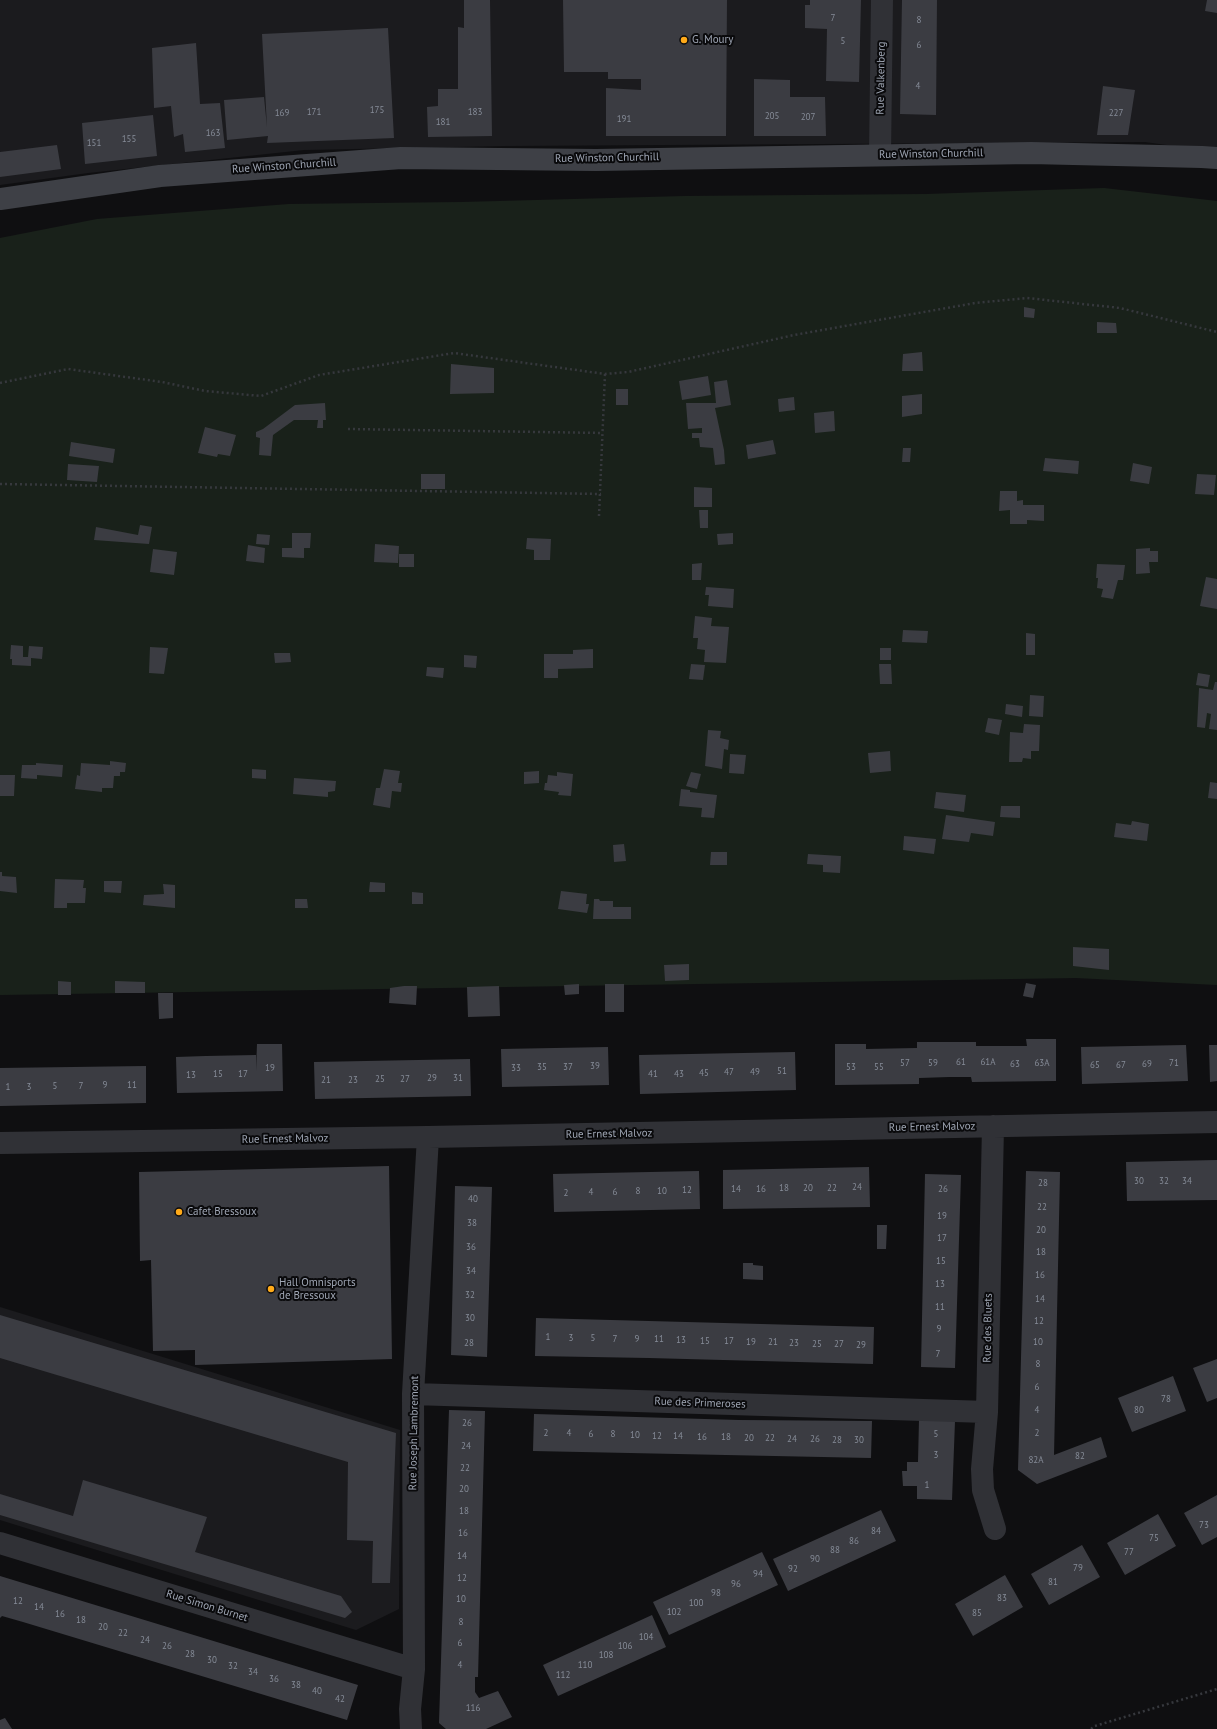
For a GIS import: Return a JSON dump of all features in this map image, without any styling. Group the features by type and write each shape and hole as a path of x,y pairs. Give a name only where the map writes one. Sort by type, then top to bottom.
{"main road":[{"name":"Rue Winston Churchill","path":"0,199 160,176 401,158 596,160 1031,153 1202,156 1217,158"}],"street":[{"name":"Rue Valkenberg","path":"880,155 882,0"},
{"name":"Rue Ernest Malvoz","path":"0,1143 428,1137 1217,1122"},
{"name":"Rue des Bluets","path":"993,1126 986,1412 982,1469 983,1490 995,1529"},
{"name":"Rue Joseph Lambremont","path":"411,1729 410,1709 414,1669 413,1394 428,1137"},
{"name":"Rue des Primeroses","path":"413,1394 986,1412"},
{"name":"Rue Simon Burnet","path":"0,1543 414,1669"}],"path":[{"path":"0,383 68,369 162,382 205,391 261,396 319,375 454,353 605,374 628,372 787,337 850,325 975,303 1028,298 1120,308 1217,332"},
{"path":"599,516 605,374"},
{"path":"348,429 603,433"},
{"path":"0,484 601,494"},
{"path":"1090,1729 1095,1726 1217,1689"}],"shaded area":[{"path":"0,0 1217,0 1217,152 1145,142 504,146 304,150 88,173 0,185"},
{"path":"1104,188 1217,201 1217,985 1076,978 0,995 0,238 97,219 289,204 462,202 685,196 927,194"},
{"path":"0,1307 400,1430 399,1609 356,1630 0,1520"}],"building":[{"path":"464,0 490,0 492,136 428,137 427,107 438,106 438,89 458,89 458,27 464,28"},
{"path":"563,0 727,0 726,136 606,136 606,88 641,90 641,79 608,79 608,72 564,72"},
{"path":"810,0 861,0 859,82 826,81 827,29 805,28 805,5 810,5"},
{"path":"902,0 937,0 936,115 900,114"},
{"path":"1207,0 1217,0 1217,13 1205,11"},
{"path":"388,28 394,138 267,143 268,136 227,140 224,100 264,97 267,127 262,34"},
{"path":"196,43 200,104 220,103 225,148 185,152 183,134 174,137 171,106 154,108 152,48"},
{"path":"754,79 790,80 790,97 825,97 826,136 754,136"},
{"path":"1103,86 1135,90 1128,135 1097,135"},
{"path":"153,115 157,156 85,164 82,123"},
{"path":"57,145 61,169 0,177 0,152"},
{"path":"1024,307 1035,309 1034,318 1024,317"},
{"path":"1097,322 1116,323 1117,333 1097,333"},
{"path":"922,352 923,371 902,371 903,354"},
{"path":"451,364 494,368 494,393 450,394"},
{"path":"708,376 711,395 682,400 679,381"},
{"path":"727,380 731,405 715,408 724,450 725,464 715,465 713,448 700,447 699,438 692,438 692,433 702,433 702,428 688,429 686,403 716,403 714,382"},
{"path":"616,389 628,389 628,405 616,405"},
{"path":"922,394 922,414 902,417 902,396"},
{"path":"794,397 795,410 779,412 778,399"},
{"path":"325,403 326,420 323,420 323,428 317,428 318,420 294,420 273,435 271,456 259,455 260,438 256,437 256,432 263,429 295,405"},
{"path":"834,411 835,431 815,433 814,413"},
{"path":"205,427 236,435 230,456 218,454 217,457 198,453"},
{"path":"773,440 776,454 748,459 746,445"},
{"path":"71,442 115,449 113,463 69,456"},
{"path":"903,448 911,448 910,462 902,462"},
{"path":"1045,458 1079,461 1078,474 1043,471"},
{"path":"1133,463 1152,467 1149,484 1130,481"},
{"path":"68,464 99,466 97,482 67,480"},
{"path":"421,474 445,474 445,489 421,489"},
{"path":"1197,474 1216,475 1214,495 1195,494"},
{"path":"694,487 712,488 712,507 694,507"},
{"path":"1000,491 1017,491 1017,501 1023,500 1023,505 1044,505 1044,521 1027,520 1027,524 1010,524 1010,510 999,511"},
{"path":"699,510 708,510 708,528 700,528"},
{"path":"140,525 152,527 149,544 94,540 96,527 138,535"},
{"path":"292,533 311,533 310,548 304,548 304,558 282,557 282,548 292,548"},
{"path":"733,533 733,544 718,545 717,534"},
{"path":"257,534 270,535 269,545 256,544"},
{"path":"527,538 551,539 550,560 534,560 534,550 526,549"},
{"path":"375,544 399,546 398,563 374,562"},
{"path":"248,545 265,548 264,563 246,561"},
{"path":"1150,548 1150,551 1158,551 1158,562 1149,562 1150,573 1136,574 1136,549"},
{"path":"153,549 177,552 174,575 150,572"},
{"path":"399,554 414,554 414,567 399,567"},
{"path":"702,563 701,580 692,580 692,564"},
{"path":"1097,564 1125,565 1123,580 1118,580 1113,599 1101,597 1103,589 1097,588"},
{"path":"1206,577 1217,579 1217,609 1200,606"},
{"path":"706,587 734,589 733,608 708,606 709,595 705,595"},
{"path":"695,616 712,618 711,626 729,627 726,663 704,662 705,650 697,649 698,638 693,638"},
{"path":"903,630 928,631 927,643 902,642"},
{"path":"1026,633 1035,634 1035,655 1026,655"},
{"path":"11,645 23,646 23,657 28,657 29,646 43,647 42,659 31,658 31,666 12,665 12,659 10,659"},
{"path":"150,647 168,648 164,674 149,673"},
{"path":"880,648 891,648 891,660 880,660"},
{"path":"593,649 593,668 558,669 558,678 544,678 544,654 573,654 573,650"},
{"path":"274,653 290,653 291,662 275,663"},
{"path":"464,655 477,656 476,668 464,667"},
{"path":"691,664 705,665 703,680 689,679"},
{"path":"879,664 891,664 892,684 880,684"},
{"path":"427,667 444,668 443,678 426,676"},
{"path":"1198,673 1210,675 1208,687 1196,685"},
{"path":"1215,682 1217,682 1217,730 1209,729 1211,714 1207,713 1205,728 1197,727 1199,688 1213,690"},
{"path":"1030,695 1044,696 1043,717 1029,716"},
{"path":"1006,704 1023,706 1022,717 1005,714"},
{"path":"988,718 1002,720 999,735 985,732"},
{"path":"1024,724 1040,725 1039,751 1031,751 1031,759 1023,758 1022,762 1009,762 1010,732 1023,733"},
{"path":"708,730 721,731 720,738 729,740 728,750 724,749 722,769 705,766"},
{"path":"890,751 891,771 870,773 868,753"},
{"path":"730,754 746,755 744,774 729,773"},
{"path":"110,761 126,763 125,772 120,772 120,776 114,776 113,788 102,788 102,792 75,789 77,775 80,776 81,763 110,765"},
{"path":"36,763 63,765 62,777 37,775 37,779 21,778 22,765 36,765"},
{"path":"252,769 266,770 266,779 252,778"},
{"path":"384,769 400,771 398,783 402,783 401,792 392,791 390,808 373,805 376,788 380,788"},
{"path":"539,771 539,783 524,784 524,772"},
{"path":"557,772 573,774 571,796 558,795 559,792 544,790 548,775 557,776"},
{"path":"691,772 701,774 697,789 686,786"},
{"path":"0,775 15,775 14,796 0,796"},
{"path":"294,778 336,781 335,791 328,792 328,797 293,794"},
{"path":"1210,782 1217,783 1217,799 1208,798"},
{"path":"681,789 690,790 690,792 717,795 714,818 701,817 702,808 679,806"},
{"path":"936,792 966,795 964,812 934,808"},
{"path":"1001,806 1020,806 1020,818 1000,817"},
{"path":"946,815 995,822 993,836 971,833 969,842 942,839"},
{"path":"1132,821 1149,824 1147,841 1114,837 1116,823 1131,825"},
{"path":"904,836 936,839 934,854 903,850"},
{"path":"624,844 626,861 614,862 613,845"},
{"path":"711,852 727,852 727,865 710,865"},
{"path":"808,854 841,856 840,873 823,872 823,865 807,864"},
{"path":"0,872 2,872 2,876 16,877 17,893 0,891"},
{"path":"55,879 84,880 83,888 86,888 85,903 67,903 67,908 54,908"},
{"path":"104,881 122,881 121,893 104,892"},
{"path":"370,882 385,883 385,892 369,892"},
{"path":"163,884 175,885 175,908 143,905 144,895 164,894"},
{"path":"561,891 587,894 586,904 589,904 587,913 558,909"},
{"path":"412,892 423,893 423,904 412,904"},
{"path":"295,899 307,899 308,908 295,908"},
{"path":"594,899 599,899 600,901 613,901 613,907 631,907 631,919 593,919"},
{"path":"1073,947 1109,949 1109,970 1073,966"},
{"path":"689,964 689,980 665,981 664,965"},
{"path":"58,981 71,982 71,995 58,995"},
{"path":"115,981 145,982 145,993 115,993"},
{"path":"1026,983 1036,985 1033,998 1023,996"},
{"path":"579,984 579,994 565,995 564,985"},
{"path":"605,984 624,984 624,1012 605,1012"},
{"path":"417,986 416,1005 389,1003 390,988"},
{"path":"499,986 500,1016 468,1017 467,987"},
{"path":"158,993 173,993 173,1018 159,1019"},
{"path":"1026,1039 1056,1039 1056,1081 972,1082 971,1077 949,1077 919,1078 919,1084 835,1085 835,1044 866,1044 866,1049 917,1048 917,1042 976,1042 976,1046 1027,1046"},
{"path":"257,1044 282,1044 283,1091 177,1093 176,1057 256,1055 256,1071"},
{"path":"1186,1045 1188,1081 1082,1084 1081,1047"},
{"path":"1209,1045 1217,1045 1217,1081 1210,1082"},
{"path":"608,1047 609,1085 502,1087 501,1049"},
{"path":"795,1052 796,1090 640,1094 639,1055"},
{"path":"470,1059 471,1096 315,1099 314,1062"},
{"path":"146,1066 146,1103 0,1106 0,1068"},
{"path":"1217,1160 1217,1200 1127,1201 1126,1162"},
{"name":"Hall Omnisports de Bressoux","path":"389,1166 392,1359 195,1365 195,1350 153,1351 151,1260 140,1261 139,1172"},
{"path":"869,1167 870,1207 723,1209 723,1170"},
{"path":"699,1171 700,1209 554,1212 553,1174"},
{"path":"1026,1171 1060,1172 1054,1455 1101,1437 1107,1457 1037,1484 1018,1470"},
{"path":"925,1174 961,1175 955,1368 921,1367"},
{"path":"455,1186 492,1187 487,1357 451,1355"},
{"path":"877,1225 887,1225 886,1249 877,1249"},
{"path":"743,1263 753,1263 753,1265 763,1266 763,1280 743,1279"},
{"path":"0,1315 396,1433 390,1583 372,1583 373,1541 347,1540 348,1462 0,1358"},
{"path":"536,1318 874,1327 873,1364 535,1356"},
{"path":"1217,1359 1217,1398 1207,1402 1193,1368"},
{"path":"1173,1376 1186,1411 1132,1432 1118,1398"},
{"path":"449,1410 485,1411 478,1677 475,1677 475,1692 479,1698 498,1691 512,1717 486,1729 446,1729 439,1723"},
{"path":"534,1414 739,1420 872,1421 871,1458 533,1451"},
{"path":"919,1420 955,1421 952,1500 917,1499 917,1486 903,1486 902,1471 907,1471 907,1462 918,1462"},
{"path":"83,1480 207,1517 195,1552 341,1596 352,1612 345,1618 0,1515 0,1494 73,1516"},
{"path":"1217,1495 1217,1537 1202,1545 1184,1513"},
{"path":"881,1510 896,1541 788,1591 773,1559"},
{"path":"1158,1514 1176,1546 1125,1575 1107,1543"},
{"path":"1082,1545 1100,1577 1049,1605 1031,1574"},
{"path":"762,1552 778,1585 669,1635 653,1602"},
{"path":"1005,1575 1023,1607 973,1636 955,1604"},
{"path":"0,1576 358,1685 347,1720 23,1622 2,1616 0,1618"},
{"path":"652,1615 666,1647 558,1696 543,1665"},
{"path":"5,1718 12,1729 0,1729 0,1720"}],"place":[{"name":"G. Moury","path":"684,40"},
{"name":"Cafet Bressoux","path":"179,1212"},
{"name":"Hall Omnisports de Bressoux","path":"271,1289"}]}
